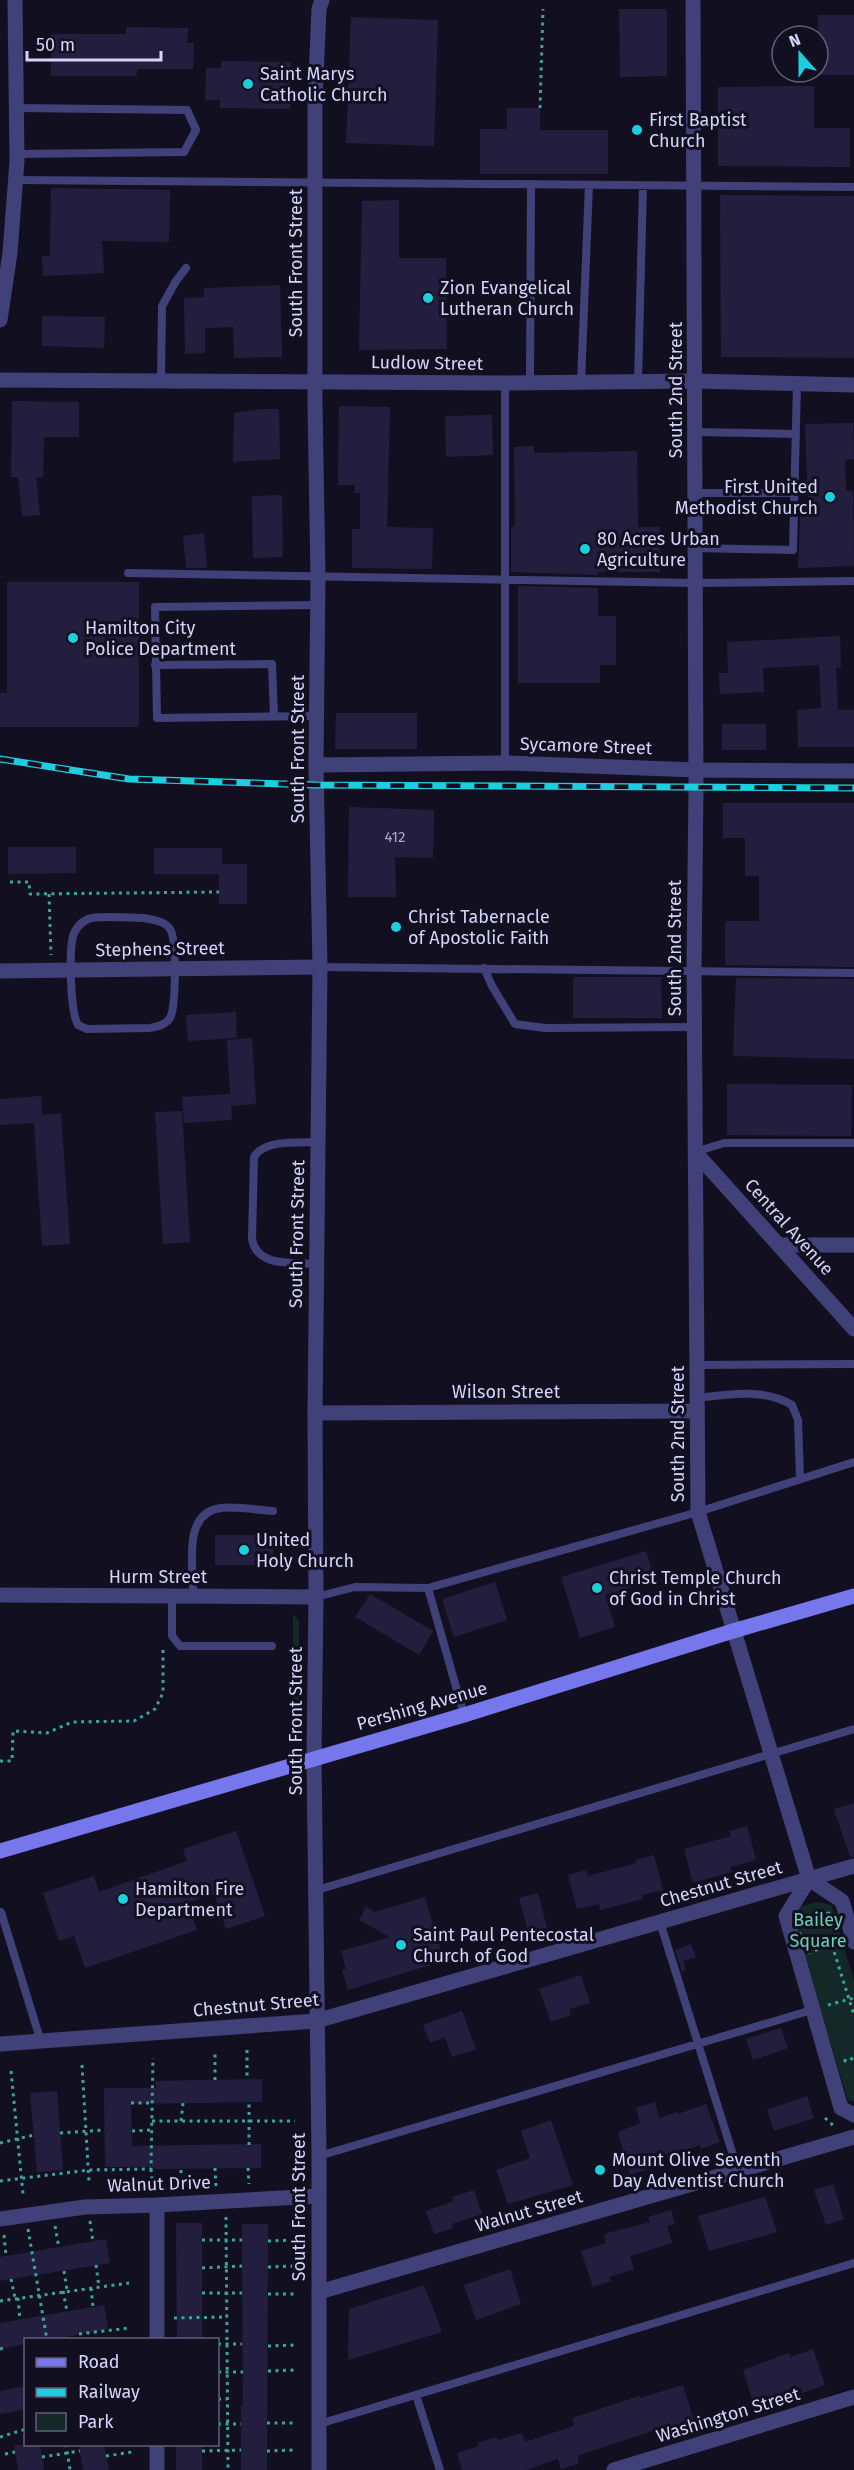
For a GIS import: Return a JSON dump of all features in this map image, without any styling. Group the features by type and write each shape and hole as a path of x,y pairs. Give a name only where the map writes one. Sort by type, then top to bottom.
{"main road":[{"name":"Pershing Avenue","path":"0,1851 314,1757 464,1715 733,1631 853,1600"}],"street":[{"path":"0,320 10,253 16,180 15,0"},
{"name":"South Front Street","path":"319,2470 319,2156 314,1757 320,967 316,765 318,577 315,88 319,9 322,0"},
{"name":"South 2nd Street","path":"693,0 696,548 694,1027 698,1512 809,1879"},
{"name":"Ludlow Street","path":"0,380 505,383 695,381 854,385"},
{"name":"Sycamore Street","path":"316,765 505,762 696,770 854,771"},
{"name":"Stephens Street","path":"0,971 320,967"},
{"name":"Central Avenue","path":"695,1152 854,1329"},
{"path":"779,1245 854,1245"},
{"name":"Wilson Street","path":"315,1413 697,1404"},
{"name":"Hurm Street","path":"0,1595 316,1597"},
{"name":"Chestnut Street","path":"0,2044 316,2021 854,1866"},
{"path":"854,1942 842,1901 809,1879 786,1916 841,2108 854,2115"},
{"name":"Walnut Street","path":"319,2292 854,2137"},
{"name":"Walnut Drive","path":"2,2226 85,2207 319,2196"},
{"path":"157,2205 157,2338"},
{"name":"Washington Street","path":"614,2470 854,2397"},
{"path":"157,2446 157,2470"}],"lane":[{"path":"16,108 187,110 196,130 184,152 17,154"},
{"path":"16,180 854,188"},
{"path":"530,383 531,184"},
{"path":"581,382 589,185"},
{"path":"638,381 643,186"},
{"path":"161,381 162,306 176,280 186,268"},
{"path":"505,383 505,762"},
{"path":"696,548 793,550 797,384"},
{"path":"695,432 796,434"},
{"path":"695,494 794,493"},
{"path":"128,573 696,583 854,581"},
{"path":"317,605 155,607 157,718 318,716"},
{"path":"156,665 272,664 274,716"},
{"path":"144,918 158,921 170,929 174,945 173,1008 170,1020 159,1027 150,1028 87,1029 78,1025 73,1011 71,970 73,937 78,926 88,919 144,918"},
{"path":"320,967 854,973"},
{"path":"484,968 515,1024 545,1028 694,1027"},
{"path":"316,1264 261,1257 254,1249 252,1239 254,1158 256,1154 266,1147 318,1142"},
{"path":"695,1152 724,1143 854,1143"},
{"path":"697,1365 854,1364"},
{"path":"697,1404 746,1393 771,1396 792,1405 798,1420 800,1479"},
{"path":"316,1597 355,1587 428,1588 698,1512 854,1462"},
{"path":"193,1596 192,1537 204,1515 221,1508 273,1511"},
{"path":"428,1588 464,1715"},
{"path":"172,1596 172,1636 180,1646 272,1646"},
{"path":"317,1890 854,1730"},
{"path":"1,1912 42,2042"},
{"path":"660,1922 738,2171"},
{"path":"319,2156 812,2010"},
{"path":"319,2424 854,2263"},
{"path":"416,2395 440,2470"}],"path":[{"path":"540,108 543,9"},
{"path":"10,882 29,882 30,894 219,892"},
{"path":"49,894 51,956"},
{"path":"0,1761 12,1761 13,1731 46,1733 72,1722 134,1721 155,1708 163,1693 163,1638"},
{"path":"829,1913 838,1943 832,1945 807,1953 796,1923 829,1913"},
{"path":"832,1945 854,2015"},
{"path":"812,2010 854,1998"},
{"path":"247,2050 247,2079"},
{"path":"215,2053 215,2080"},
{"path":"153,2058 151,2169 153,2190"},
{"path":"82,2065 89,2182"},
{"path":"11,2071 23,2194"},
{"path":"249,2102 249,2145"},
{"path":"131,2103 153,2103"},
{"path":"181,2121 183,2103"},
{"path":"152,2121 295,2121"},
{"path":"60,2133 105,2130"},
{"path":"132,2131 152,2130"},
{"path":"0,2143 17,2137 34,2135"},
{"path":"215,2168 216,2187"},
{"path":"248,2168 249,2186"},
{"path":"0,2181 89,2170 151,2169"},
{"path":"180,2189 181,2169"},
{"path":"226,2209 228,2470"},
{"path":"90,2220 93,2242"},
{"path":"54,2224 59,2248"},
{"path":"2,2226 6,2256"},
{"path":"28,2228 47,2338"},
{"path":"202,2240 242,2240"},
{"path":"268,2241 295,2240"},
{"path":"96,2265 99,2287"},
{"path":"202,2268 242,2266"},
{"path":"268,2267 295,2266"},
{"path":"64,2271 67,2311"},
{"path":"11,2279 20,2320"},
{"path":"0,2301 129,2283"},
{"path":"91,2288 93,2307"},
{"path":"202,2293 242,2293"},
{"path":"268,2294 295,2294"},
{"path":"174,2318 227,2317"},
{"path":"79,2334 129,2328"},
{"path":"219,2344 243,2344"},
{"path":"268,2346 294,2345"},
{"path":"268,2371 295,2370"},
{"path":"219,2372 243,2372"},
{"path":"219,2399 227,2399"},
{"path":"267,2423 294,2423"},
{"path":"219,2424 241,2424"},
{"path":"0,2437 24,2430"},
{"path":"66,2446 69,2470"},
{"path":"202,2451 241,2450"},
{"path":"42,2457 80,2451"},
{"path":"267,2451 294,2451"},
{"path":"5,2454 15,2452"},
{"path":"106,2456 132,2452"}],"green space":[{"path":"293,1614 299,1621 298,1727 293,1727"},
{"path":"418,1706 414,1713 382,1723 376,1719"},
{"name":"Bailey Square","path":"818,1902 831,1905 854,1981 854,2102 848,2100 792,1917 802,1906"}],"building":[{"path":"619,9 667,9 667,76 620,77"},
{"path":"818,15 854,15 854,75 830,75 830,24 818,24"},
{"path":"351,17 438,20 434,146 346,143"},
{"path":"126,27 188,28 187,43 194,43 193,69 138,69 136,76 51,76 51,34 126,34"},
{"name":"Saint Marys Catholic Church","path":"221,61 291,62 290,109 220,108 220,100 205,100 206,68 221,68"},
{"path":"814,86 814,128 850,128 850,167 718,166 718,87"},
{"path":"507,108 540,108 540,130 608,130 608,174 480,174 480,129 507,129"},
{"path":"51,188 170,190 169,242 102,241 104,273 43,276 42,256 50,256"},
{"path":"720,195 854,196 854,358 721,357"},
{"path":"399,200 399,258 446,258 447,349 359,350 362,201"},
{"path":"280,285 282,357 234,358 233,327 205,328 205,353 185,354 184,298 204,297 204,288"},
{"path":"42,316 105,317 104,348 42,346"},
{"path":"12,401 79,402 79,437 44,437 43,477 36,477 40,515 22,516 18,477 11,477"},
{"path":"339,406 390,407 387,527 433,528 432,569 352,568 352,529 360,529 360,493 354,493 355,485 338,485"},
{"path":"279,409 280,459 233,462 234,413"},
{"path":"492,415 493,455 446,457 445,416"},
{"name":"First United Methodist Church","path":"853,423 854,459 845,460 846,491 853,491 854,566 798,568 801,503 808,503 805,424"},
{"path":"534,446 534,453 637,451 638,527 660,527 660,572 598,572 598,575 511,572 511,527 515,527 514,447"},
{"path":"282,495 283,557 253,558 252,496"},
{"path":"204,533 207,568 186,568 183,536"},
{"name":"Hamilton City Police Department","path":"7,582 139,582 139,727 0,727 0,693 7,693"},
{"path":"518,586 598,588 598,616 616,616 616,665 600,665 600,683 518,683"},
{"path":"840,636 841,668 836,668 838,710 854,710 854,747 798,747 797,710 821,708 819,665 763,668 764,692 720,694 719,673 728,673 727,642"},
{"path":"336,713 417,713 417,749 335,749"},
{"path":"722,724 766,724 766,750 722,750"},
{"path":"723,803 854,803 854,967 725,965 725,921 759,921 759,876 745,876 745,838 723,838"},
{"path":"349,807 434,810 433,858 395,857 396,897 348,897"},
{"path":"8,847 76,847 76,873 8,874"},
{"path":"154,848 222,848 222,864 247,864 247,904 219,904 219,874 154,874"},
{"path":"573,977 661,977 662,1018 573,1018"},
{"path":"736,978 854,979 854,1059 733,1056"},
{"path":"236,1012 237,1038 188,1041 186,1015"},
{"path":"252,1038 256,1104 231,1106 232,1120 184,1123 182,1097 230,1094 227,1040"},
{"path":"727,1084 852,1085 851,1136 727,1135"},
{"path":"41,1096 42,1115 61,1113 70,1244 42,1246 34,1123 0,1125 0,1099"},
{"path":"182,1111 190,1242 163,1244 155,1112"},
{"name":"United Holy Church","path":"215,1535 274,1535 273,1565 215,1565"},
{"name":"Christ Temple Church of God in Christ","path":"646,1551 655,1580 605,1595 615,1627 580,1638 561,1577"},
{"path":"495,1582 507,1620 454,1637 442,1599"},
{"path":"370,1594 433,1631 419,1655 355,1617"},
{"path":"854,1803 854,1857 850,1857 834,1809"},
{"path":"747,1826 756,1860 730,1867 732,1872 693,1883 684,1849 731,1836 729,1831"},
{"name":"Hamilton Fire Department","path":"236,1831 265,1916 226,1929 214,1894 187,1903 197,1930 85,1968 74,1936 59,1941 43,1893 94,1876 99,1892 187,1861 183,1849"},
{"path":"654,1855 663,1890 642,1895 643,1899 600,1910 599,1904 577,1909 568,1875 586,1870 588,1876 637,1863 636,1860"},
{"path":"538,1893 547,1928 528,1932 519,1898"},
{"name":"Saint Paul Pentecostal Church of God","path":"425,1897 444,1961 348,1990 342,1970 346,1969 341,1951 390,1937 359,1920 366,1907 375,1912"},
{"path":"691,1944 696,1957 683,1961 686,1970 682,1972 675,1950"},
{"path":"581,1975 590,2003 569,2009 571,2015 551,2022 539,1989"},
{"path":"462,2011 476,2049 452,2057 445,2037 430,2043 423,2025"},
{"path":"781,2028 788,2048 753,2060 746,2039"},
{"path":"262,2079 262,2102 131,2104 132,2146 261,2144 261,2168 105,2167 104,2088 156,2088 155,2081"},
{"path":"57,2091 63,2170 37,2172 30,2093"},
{"path":"807,2096 814,2118 774,2131 767,2110"},
{"path":"655,2102 659,2118 706,2104 720,2142 701,2149 700,2145 644,2164 646,2170 630,2175 618,2132 640,2123 636,2108"},
{"path":"551,2120 573,2185 508,2204 496,2170 530,2158 521,2131"},
{"path":"833,2184 844,2219 826,2225 814,2190"},
{"path":"474,2190 482,2214 452,2224 453,2228 434,2234 426,2211 454,2201 452,2197"},
{"path":"765,2197 777,2232 709,2251 698,2216"},
{"path":"671,2210 675,2224 667,2226 672,2243 630,2256 634,2269 609,2277 611,2281 593,2287 581,2251 606,2243 604,2234 650,2222 648,2217"},
{"path":"176,2223 202,2223 202,2338 177,2338"},
{"path":"242,2224 268,2224 267,2470 241,2470"},
{"path":"106,2239 110,2263 0,2281 0,2257"},
{"path":"510,2269 521,2304 476,2320 464,2285"},
{"path":"424,2285 442,2332 348,2360 349,2309"},
{"path":"104,2305 108,2329 61,2338 24,2338 24,2344 0,2349 0,2323"},
{"path":"813,2349 825,2385 802,2393 801,2388 754,2406 743,2370 789,2353 790,2357"},
{"path":"683,2385 694,2421 653,2433 653,2431 577,2456 579,2463 561,2469 558,2459 526,2470 462,2470 457,2453 479,2446 478,2443 496,2437 498,2440 522,2433 525,2442 574,2426 572,2418 639,2396 640,2398"},
{"path":"24,2386 24,2409 0,2414 0,2391"},
{"path":"14,2445 40,2446 44,2470 18,2470"},
{"path":"79,2446 104,2446 109,2470 83,2470"},
{"path":"176,2446 202,2446 202,2470 176,2470"}],"railway":[{"path":"0,759 129,779 316,785 854,788"}],"place":[{"name":"Saint Marys Catholic Church","path":"248,84"},
{"name":"First Baptist Church","path":"637,130"},
{"name":"Zion Evangelical Lutheran Church","path":"428,298"},
{"name":"First United Methodist Church","path":"830,497"},
{"name":"80 Acres Urban Agriculture","path":"585,549"},
{"name":"Hamilton City Police Department","path":"73,638"},
{"name":"Christ Tabernacle of Apostolic Faith","path":"396,927"},
{"name":"United Holy Church","path":"244,1550"},
{"name":"Christ Temple Church of God in Christ","path":"597,1588"},
{"name":"Hamilton Fire Department","path":"123,1899"},
{"name":"Saint Paul Pentecostal Church of God","path":"401,1945"},
{"name":"Mount Olive Seventh Day Adventist Church","path":"600,2170"}]}
